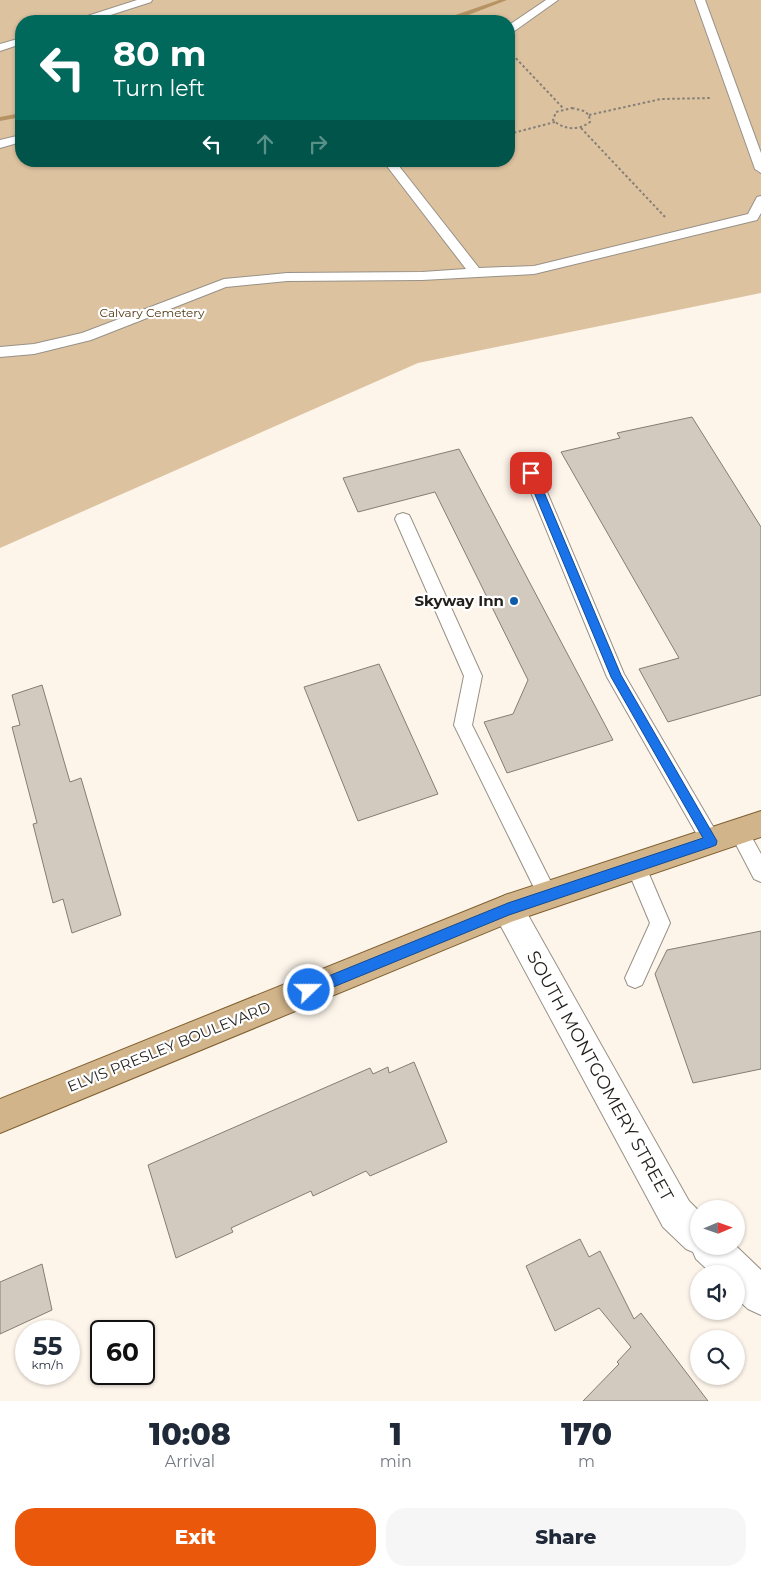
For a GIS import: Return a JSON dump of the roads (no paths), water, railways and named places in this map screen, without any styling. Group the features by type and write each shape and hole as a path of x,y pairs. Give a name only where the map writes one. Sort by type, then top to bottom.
{"main road":[{"name":"ELVIS PRESLEY BOULEVARD","path":"0,1116 508,910 737,832"}],"street":[{"name":"SOUTH MONTGOMERY STREET","path":"508,910 676,1214 690,1227"},
{"path":"718,1255 761,1296"}],"lane":[{"path":"101,15 147,0"},
{"path":"515,26 553,0"},
{"path":"700,0 761,169"},
{"path":"0,48 15,43"},
{"path":"0,144 15,140"},
{"path":"394,167 475,272"},
{"path":"0,352 34,349 86,337 224,283 287,277 422,276 534,270 754,217 761,200"},
{"path":"531,473 616,677 737,832 761,873"},
{"path":"403,519 473,676 463,725 548,896"},
{"path":"635,978 660,923 636,866"}],"waterway":[{"path":"464,15 504,0"},
{"path":"0,119 15,116"}],"place":[{"name":"Skyway Inn","path":"514,601"}],"park label":[{"name":"Calvary Cemetery","path":"152,313"}]}
